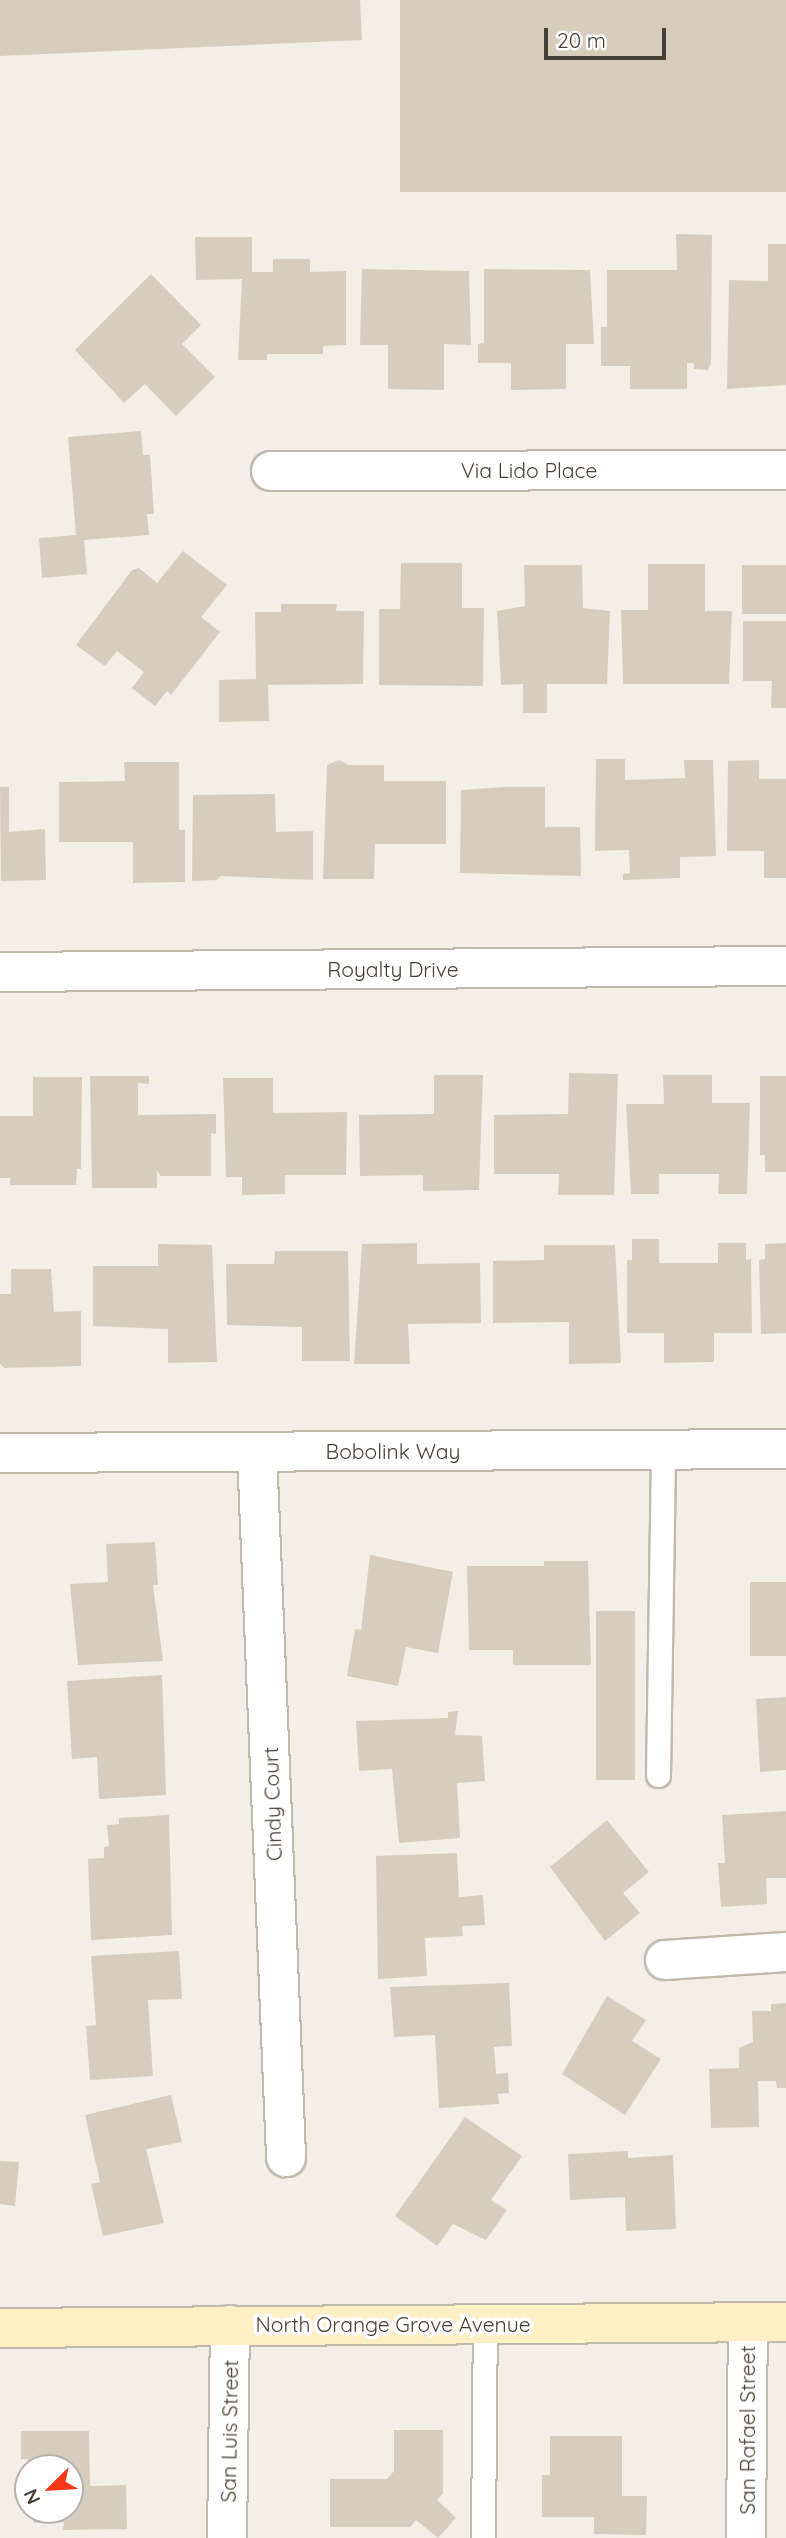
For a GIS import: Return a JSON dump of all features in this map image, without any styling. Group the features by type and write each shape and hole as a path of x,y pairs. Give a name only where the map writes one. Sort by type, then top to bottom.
{"main road":[{"name":"North Orange Grove Avenue","path":"0,2328 786,2322"}],"street":[{"name":"Via Lido Place","path":"271,471 786,470"},
{"name":"Royalty Drive","path":"0,972 786,966"},
{"name":"Bobolink Way","path":"0,1453 786,1449"},
{"name":"Cindy Court","path":"257,1452 286,2157"},
{"path":"665,1960 786,1952"},
{"name":"San Rafael Street","path":"746,2538 748,2322"},
{"name":"San Luis Street","path":"228,2538 230,2325"}],"lane":[{"path":"658,1775 663,1450"},
{"path":"483,2538 485,2323"}],"building":[{"path":"0,0 360,0 362,40 0,56"},
{"path":"400,0 786,0 786,192 400,192"},
{"path":"676,234 712,235 711,363 708,370 694,369 694,363 687,363 687,389 630,389 630,366 601,366 601,327 607,327 607,270 677,270"},
{"path":"195,237 252,237 252,272 273,272 273,259 310,259 310,272 346,271 346,345 323,346 323,354 267,354 267,360 238,360 242,279 196,280"},
{"path":"768,244 786,244 786,385 727,389 729,280 768,281"},
{"path":"362,269 469,271 471,345 444,344 444,390 388,389 388,345 360,345"},
{"path":"484,269 590,270 594,344 566,344 566,389 511,390 511,363 478,363 478,344 484,343"},
{"path":"151,274 201,325 182,344 215,377 176,416 145,384 124,403 75,350"},
{"path":"141,431 143,455 150,455 154,514 147,514 149,535 84,540 87,574 42,578 39,538 76,535 68,437"},
{"path":"183,551 227,585 201,617 220,632 171,695 167,691 155,706 132,688 144,672 117,651 105,666 76,645 132,570 139,568 157,583"},
{"path":"401,563 462,563 462,608 484,608 483,686 379,685 379,609 400,609"},
{"path":"648,564 705,564 705,611 732,611 729,684 623,684 621,610 648,610"},
{"path":"524,565 582,565 583,608 610,611 607,684 547,684 547,713 523,713 523,684 501,685 497,611 525,606"},
{"path":"742,565 786,565 786,614 742,614"},
{"path":"281,604 337,604 336,611 364,611 363,684 268,685 269,721 219,722 219,680 256,679 255,612 281,612"},
{"path":"743,621 786,621 786,708 771,708 772,681 743,681"},
{"path":"596,759 625,759 625,780 685,778 684,760 713,760 716,856 680,857 680,878 623,880 623,874 630,873 629,850 595,851"},
{"path":"339,760 349,765 384,765 384,781 446,781 446,844 375,844 374,879 323,879 327,765"},
{"path":"759,760 759,779 786,779 786,878 764,878 764,851 727,851 728,761"},
{"path":"124,762 179,762 179,830 185,830 185,882 133,883 133,842 59,842 59,782 125,781"},
{"path":"0,787 9,787 9,832 45,829 46,880 1,881"},
{"path":"545,787 545,827 580,827 581,876 460,873 461,790"},
{"path":"275,794 276,832 313,831 313,880 221,876 216,880 192,881 193,795"},
{"path":"569,1073 618,1074 614,1195 558,1195 559,1174 494,1174 494,1115 568,1114"},
{"path":"434,1075 483,1075 479,1190 423,1191 423,1175 360,1176 359,1115 434,1114"},
{"path":"663,1075 712,1075 712,1103 750,1103 747,1194 718,1194 719,1174 659,1174 659,1194 631,1194 626,1104 664,1104"},
{"path":"90,1076 149,1076 149,1084 138,1083 138,1115 216,1114 216,1134 211,1133 211,1176 160,1176 157,1170 157,1188 92,1188"},
{"path":"760,1076 786,1076 786,1172 765,1172 765,1155 760,1155"},
{"path":"33,1077 82,1077 81,1169 77,1169 76,1185 10,1185 10,1178 0,1178 0,1116 33,1116"},
{"path":"223,1078 273,1078 273,1113 347,1112 346,1175 285,1175 285,1194 242,1195 242,1177 226,1177"},
{"path":"632,1239 659,1239 659,1263 718,1263 718,1243 746,1243 746,1260 751,1259 752,1333 714,1333 714,1362 664,1363 664,1333 627,1333 627,1260 632,1260"},
{"path":"417,1243 417,1264 480,1263 481,1323 408,1324 410,1364 354,1364 362,1244"},
{"path":"786,1243 786,1333 761,1334 759,1260 765,1259 765,1244"},
{"path":"158,1244 212,1245 217,1362 168,1363 168,1329 93,1326 93,1266 158,1266"},
{"path":"544,1245 615,1245 621,1363 569,1364 569,1322 493,1323 493,1261 544,1260"},
{"path":"275,1251 348,1251 350,1361 302,1361 302,1327 227,1325 226,1264 274,1264"},
{"path":"11,1269 51,1269 54,1312 81,1311 81,1366 4,1368 0,1364 0,1294 11,1294"},
{"path":"155,1542 158,1585 153,1585 163,1661 78,1665 70,1584 108,1582 106,1544"},
{"path":"370,1555 453,1572 438,1653 406,1647 398,1686 347,1676 355,1629 361,1630"},
{"path":"544,1561 588,1561 591,1665 513,1665 513,1650 469,1650 467,1566 544,1566"},
{"path":"750,1582 786,1582 786,1656 750,1656"},
{"path":"596,1611 635,1611 635,1780 596,1780"},
{"path":"162,1675 166,1795 99,1799 97,1757 72,1759 67,1681"},
{"path":"786,1697 786,1770 760,1772 756,1699"},
{"path":"458,1711 455,1735 482,1736 485,1781 457,1783 460,1838 399,1843 392,1769 359,1771 356,1721 448,1718 448,1712"},
{"path":"786,1811 786,1878 766,1878 767,1904 721,1907 718,1863 725,1863 722,1815"},
{"path":"169,1815 172,1935 91,1940 88,1859 104,1858 104,1847 109,1846 107,1825 119,1824 119,1818"},
{"path":"607,1820 649,1872 623,1893 640,1913 605,1941 550,1867"},
{"path":"457,1853 459,1897 483,1895 485,1925 462,1926 463,1936 425,1938 427,1976 378,1979 376,1856"},
{"path":"179,1951 182,1999 148,2000 153,2076 90,2080 86,2026 96,2025 91,1956"},
{"path":"509,1983 512,2046 494,2047 496,2074 508,2073 509,2093 498,2094 499,2104 439,2108 435,2035 394,2037 390,1987"},
{"path":"607,1996 646,2020 632,2041 661,2059 625,2115 562,2074"},
{"path":"786,2003 786,2088 777,2088 776,2081 758,2081 759,2127 711,2128 709,2069 739,2068 739,2048 753,2042 752,2011 771,2011 771,2004"},
{"path":"171,2095 182,2142 146,2149 164,2223 103,2236 91,2184 100,2182 85,2115"},
{"path":"465,2117 522,2156 491,2200 507,2210 486,2240 453,2224 437,2246 395,2216"},
{"path":"628,2151 628,2158 673,2155 676,2229 626,2231 625,2197 570,2200 568,2154"},
{"path":"0,2161 19,2162 15,2206 0,2204"},
{"path":"394,2430 443,2430 443,2493 437,2500 456,2518 438,2538 416,2520 410,2527 330,2527 330,2479 387,2479 394,2471"},
{"path":"21,2431 89,2431 90,2486 126,2485 127,2529 63,2530 64,2524 84,2524 84,2454 21,2454"},
{"path":"550,2436 622,2436 622,2496 647,2496 646,2535 594,2534 594,2517 542,2517 542,2475 550,2475"}]}
